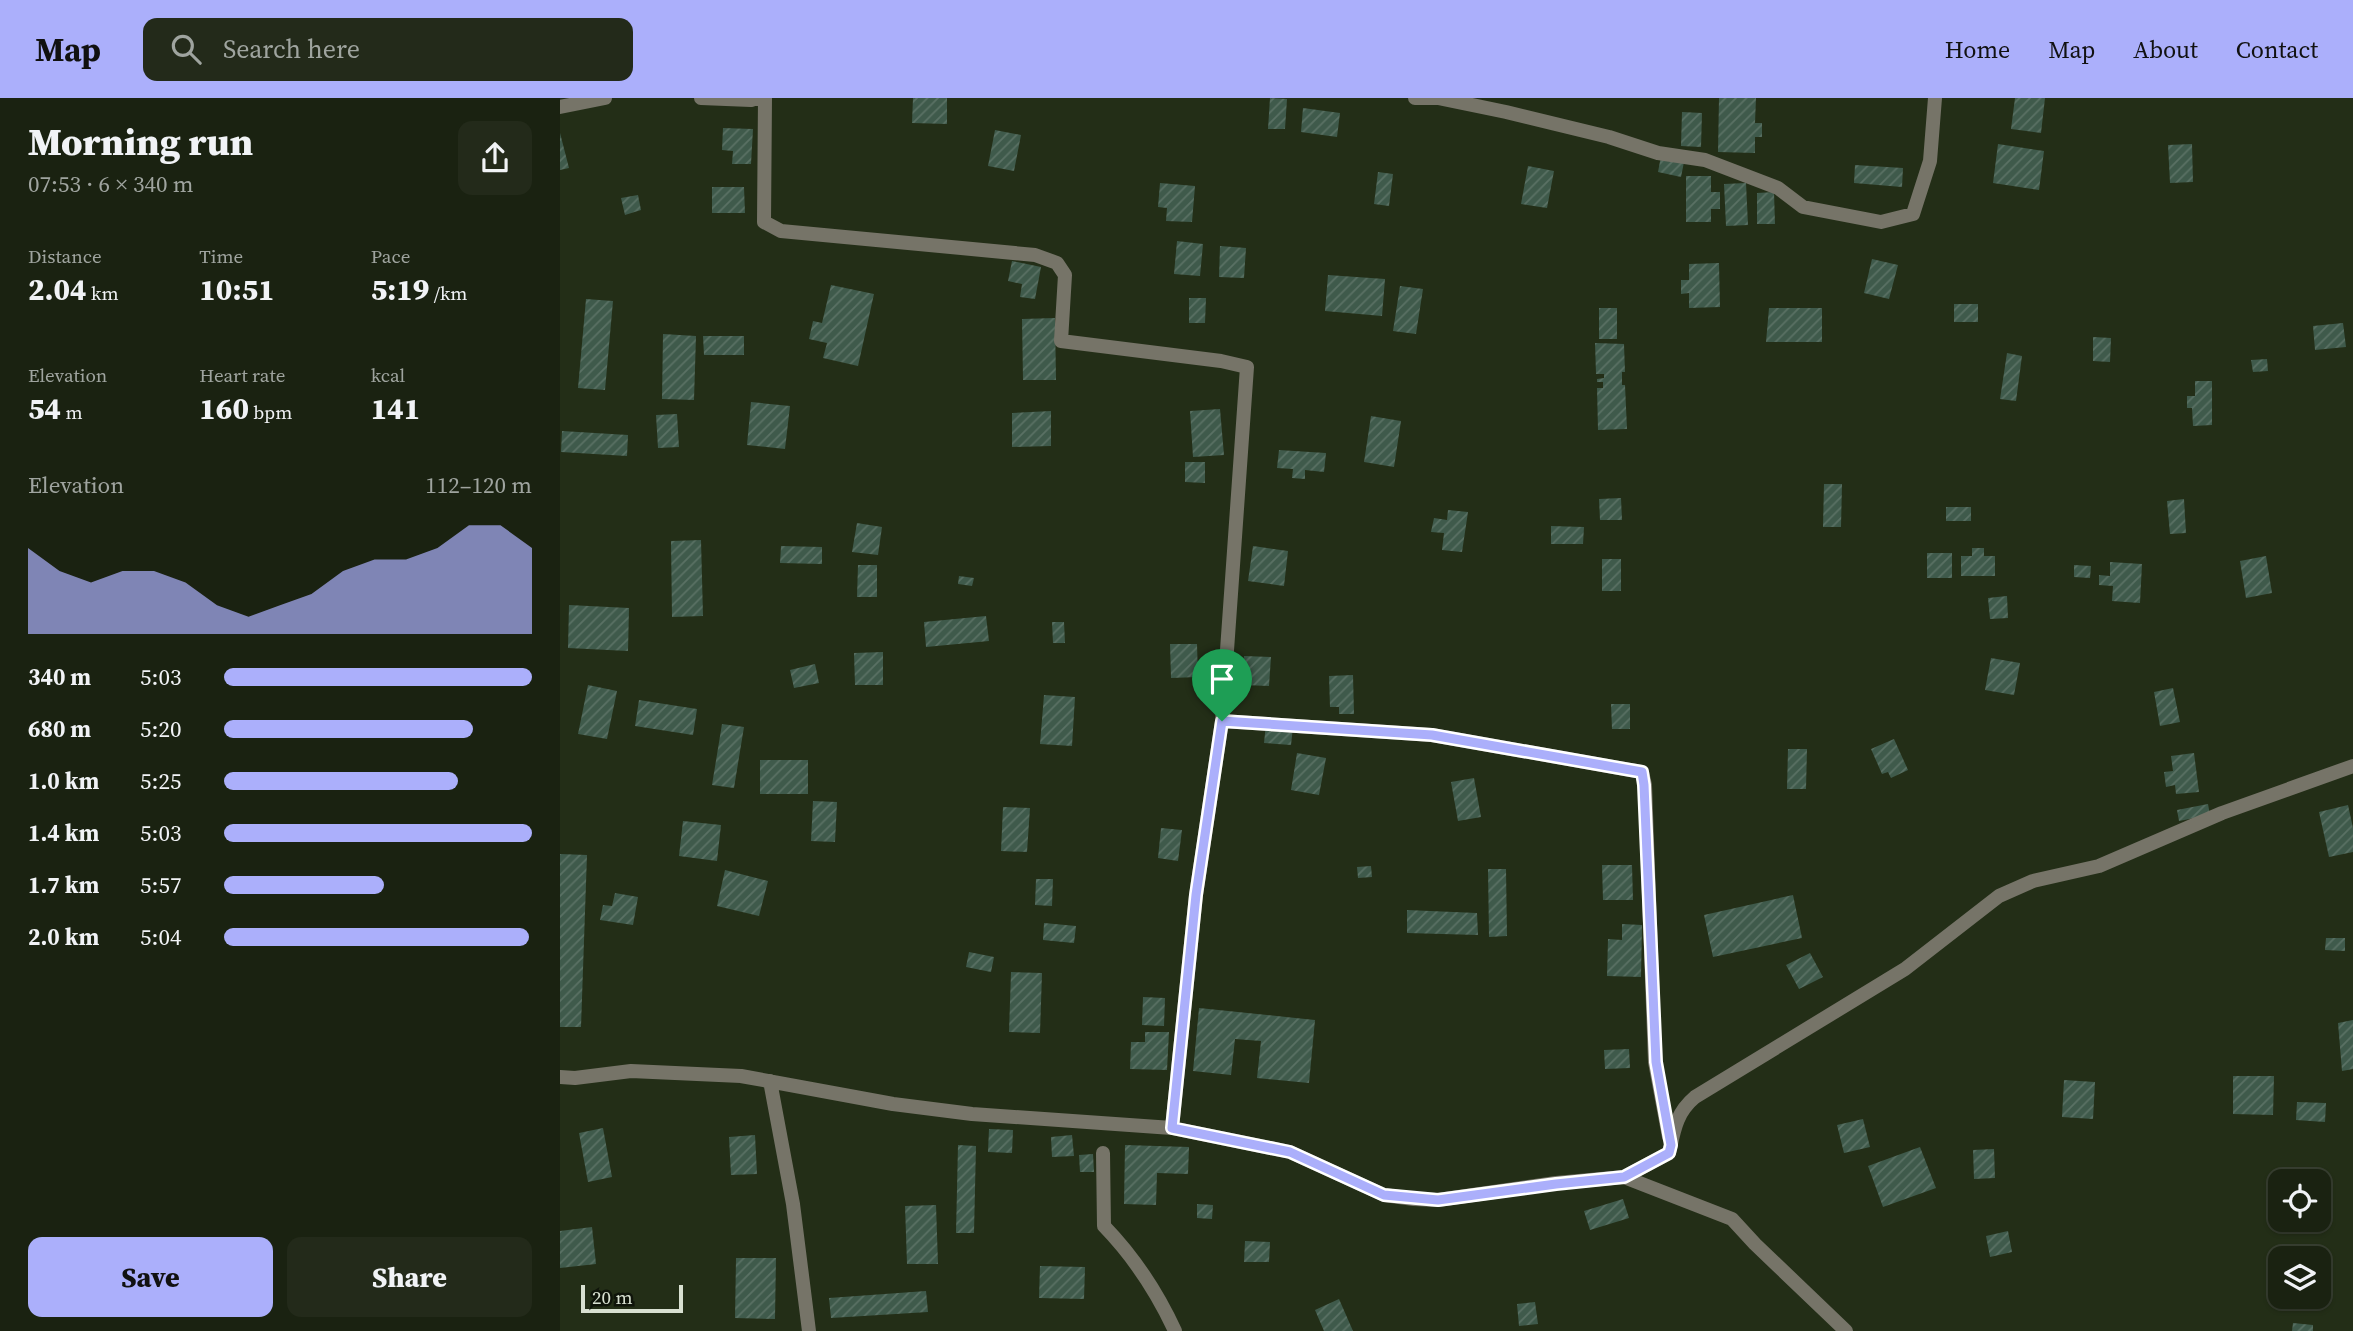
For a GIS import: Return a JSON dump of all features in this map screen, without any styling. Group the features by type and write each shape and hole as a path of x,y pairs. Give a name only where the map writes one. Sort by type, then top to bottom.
{"street":[{"path":"560,107 605,98"},
{"path":"701,98 757,98"},
{"path":"765,98 764,222 773,228 781,231 1035,255 1057,263 1065,275 1061,341 1222,361 1247,367 1222,721 1196,895 1172,1128"},
{"path":"1415,98 1452,100 1609,137 1658,153 1704,160 1778,188 1803,207 1881,222 1913,214 1930,160 1935,98"},
{"path":"1222,721 1432,735 1642,772 1656,1062 1671,1145"},
{"path":"560,1076 631,1071 741,1076 893,1104 972,1114 1172,1128 1290,1152 1384,1195 1415,1199 1438,1200 1624,1177 1669,1153 1677,1117 1695,1097 1905,969 2000,896 2033,881 2099,866 2222,813 2353,766"},
{"path":"770,1082 793,1204 809,1331"},
{"path":"1102,1153 1104,1226 1122,1244 1156,1292 1175,1331"},
{"path":"1624,1177 1732,1219 1846,1331"}],"building":[{"path":"913,98 947,98 947,124 912,123"},
{"path":"1270,98 1287,99 1285,129 1268,129"},
{"path":"1719,98 1756,98 1755,123 1762,123 1762,137 1755,137 1755,153 1718,152"},
{"path":"2015,98 2045,98 2041,133 2011,129"},
{"path":"1303,108 1340,113 1337,137 1301,132"},
{"path":"1682,112 1702,113 1701,147 1681,146"},
{"path":"723,128 753,129 751,164 732,164 733,151 722,150"},
{"path":"995,130 1021,135 1014,171 988,166"},
{"path":"560,133 569,168 560,170"},
{"path":"1998,144 2044,151 2039,190 1993,183"},
{"path":"2192,144 2193,182 2170,183 2168,145"},
{"path":"1661,156 1684,162 1681,177 1658,172"},
{"path":"1855,165 1903,168 1902,187 1854,183"},
{"path":"1528,166 1554,171 1547,208 1521,204"},
{"path":"1378,172 1393,174 1389,206 1374,204"},
{"path":"1686,176 1711,176 1711,192 1720,192 1720,209 1711,209 1711,222 1686,222"},
{"path":"1160,183 1195,186 1192,222 1166,221 1167,208 1158,207"},
{"path":"1746,183 1748,225 1726,226 1724,184"},
{"path":"712,187 744,187 745,213 712,213"},
{"path":"1774,192 1775,224 1757,224 1757,193"},
{"path":"638,195 641,210 625,215 621,198"},
{"path":"1177,241 1203,244 1200,276 1174,274"},
{"path":"1220,246 1246,248 1244,278 1219,277"},
{"path":"1872,259 1898,265 1889,299 1864,293"},
{"path":"1012,261 1041,267 1035,299 1020,297 1022,284 1008,281"},
{"path":"1719,263 1720,307 1689,308 1689,293 1681,294 1681,280 1689,280 1689,264"},
{"path":"1328,275 1385,279 1382,316 1325,311"},
{"path":"831,285 874,294 858,366 823,358 827,343 809,339 813,321 822,323"},
{"path":"1400,286 1423,289 1416,334 1393,331"},
{"path":"1189,298 1206,298 1205,323 1189,323"},
{"path":"586,299 613,301 605,390 578,388"},
{"path":"1954,304 1978,304 1978,322 1954,322"},
{"path":"1599,308 1617,308 1617,339 1599,339"},
{"path":"1769,308 1822,308 1822,342 1766,342"},
{"path":"1055,318 1056,380 1023,380 1022,319"},
{"path":"2343,323 2346,347 2315,350 2313,326"},
{"path":"663,334 696,336 694,400 662,399"},
{"path":"703,336 744,336 744,355 704,355"},
{"path":"2093,337 2111,338 2110,362 2093,361"},
{"path":"1595,343 1624,344 1625,372 1622,372 1622,385 1625,385 1627,429 1598,430 1597,388 1603,388 1603,382 1597,382 1597,379 1604,378 1604,374 1596,374"},
{"path":"2007,353 2022,356 2016,401 2000,399"},
{"path":"2267,359 2268,371 2253,372 2251,360"},
{"path":"2195,381 2212,381 2212,425 2193,426 2192,408 2187,408 2187,396 2195,396"},
{"path":"751,402 790,406 785,449 747,445"},
{"path":"1220,409 1224,455 1193,457 1190,411"},
{"path":"1051,411 1051,446 1012,447 1012,413"},
{"path":"677,414 679,447 658,448 656,415"},
{"path":"1371,416 1401,421 1394,467 1364,462"},
{"path":"562,431 628,435 627,456 561,452"},
{"path":"1279,450 1326,453 1324,472 1305,470 1305,479 1292,478 1293,469 1277,468"},
{"path":"1185,462 1205,462 1205,483 1185,482"},
{"path":"1824,484 1842,484 1841,527 1823,527"},
{"path":"1621,498 1622,520 1600,520 1599,499"},
{"path":"2184,499 2186,533 2170,534 2167,501"},
{"path":"1946,507 1971,507 1971,521 1946,521"},
{"path":"1448,510 1468,512 1462,552 1442,550 1444,533 1431,532 1434,518 1447,520"},
{"path":"857,523 882,527 878,555 852,552"},
{"path":"1551,526 1584,527 1583,544 1551,544"},
{"path":"701,540 703,616 672,617 671,541"},
{"path":"781,546 822,547 822,564 780,563"},
{"path":"1253,546 1288,551 1284,586 1248,581"},
{"path":"1972,548 1984,548 1984,556 1995,556 1995,576 1961,576 1961,556 1972,556"},
{"path":"1927,553 1952,553 1952,578 1927,578"},
{"path":"2266,556 2272,593 2246,598 2240,561"},
{"path":"1602,559 1621,559 1621,591 1602,591"},
{"path":"2110,562 2142,564 2140,603 2112,601 2113,586 2099,585 2099,575 2110,576"},
{"path":"858,565 877,565 877,597 857,597"},
{"path":"2074,565 2091,566 2090,578 2074,577"},
{"path":"959,576 974,578 972,586 958,584"},
{"path":"2007,596 2008,618 1990,619 1988,598"},
{"path":"569,605 629,608 628,651 568,648"},
{"path":"986,616 989,641 926,647 924,622"},
{"path":"1052,622 1064,622 1065,643 1053,643"},
{"path":"1170,644 1197,644 1198,677 1171,678"},
{"path":"883,652 883,685 855,685 854,653"},
{"path":"1244,656 1271,657 1269,686 1243,685"},
{"path":"1991,658 2020,663 2014,695 1985,690"},
{"path":"815,664 819,683 794,688 790,670"},
{"path":"1353,675 1354,714 1339,714 1339,707 1330,707 1329,676"},
{"path":"588,685 617,691 607,739 578,734"},
{"path":"2173,688 2180,722 2160,726 2154,692"},
{"path":"1044,695 1075,697 1072,746 1040,744"},
{"path":"639,700 697,709 693,735 635,726"},
{"path":"1611,704 1630,704 1630,729 1612,729"},
{"path":"722,724 744,727 734,788 712,785"},
{"path":"1266,724 1293,727 1291,745 1264,743"},
{"path":"1894,739 1908,770 1891,778 1888,772 1882,774 1871,749"},
{"path":"1788,749 1807,749 1806,789 1787,789"},
{"path":"1297,753 1326,758 1319,795 1291,790"},
{"path":"2194,753 2199,792 2176,794 2175,785 2166,787 2164,772 2173,771 2171,756"},
{"path":"760,760 808,760 808,794 760,794"},
{"path":"1474,778 1481,817 1458,821 1451,782"},
{"path":"813,801 837,802 835,842 811,841"},
{"path":"2208,804 2210,815 2179,821 2177,810"},
{"path":"2348,805 2353,828 2353,852 2329,857 2319,812"},
{"path":"1003,807 1030,808 1027,852 1001,851"},
{"path":"683,821 721,825 717,861 679,856"},
{"path":"1161,828 1182,830 1178,861 1158,858"},
{"path":"560,854 587,855 581,1027 560,1027"},
{"path":"1602,865 1632,865 1633,900 1603,900"},
{"path":"1371,866 1372,877 1358,878 1357,867"},
{"path":"1488,869 1506,869 1507,936 1489,937"},
{"path":"725,870 768,881 759,916 717,906"},
{"path":"1036,879 1053,879 1052,906 1035,905"},
{"path":"615,893 638,897 633,925 600,920 603,905 612,906"},
{"path":"1793,895 1802,938 1713,957 1704,915"},
{"path":"1407,910 1477,913 1478,935 1407,933"},
{"path":"1044,923 1076,926 1074,943 1043,940"},
{"path":"1622,924 1642,925 1641,977 1607,976 1608,939 1622,940"},
{"path":"2326,938 2345,938 2345,951 2325,950"},
{"path":"969,952 994,957 991,972 966,967"},
{"path":"1810,953 1823,977 1799,989 1786,965"},
{"path":"1011,972 1042,973 1040,1033 1009,1032"},
{"path":"1143,997 1165,998 1164,1026 1142,1025"},
{"path":"1199,1008 1315,1020 1309,1083 1257,1078 1261,1041 1235,1039 1231,1075 1193,1071"},
{"path":"2353,1020 2353,1069 2342,1071 2338,1023"},
{"path":"1145,1032 1169,1032 1167,1070 1130,1069 1131,1042 1145,1042"},
{"path":"1629,1049 1630,1068 1605,1069 1604,1050"},
{"path":"2233,1076 2274,1076 2273,1115 2233,1114"},
{"path":"2064,1080 2095,1082 2093,1119 2062,1117"},
{"path":"2297,1102 2326,1103 2325,1122 2296,1120"},
{"path":"1863,1119 1870,1147 1844,1153 1837,1125"},
{"path":"603,1128 612,1177 588,1182 579,1133"},
{"path":"989,1129 1013,1130 1012,1153 988,1152"},
{"path":"755,1135 757,1174 731,1175 729,1137"},
{"path":"1072,1135 1074,1156 1052,1157 1051,1137"},
{"path":"958,1145 976,1146 974,1233 956,1233"},
{"path":"1125,1145 1189,1147 1188,1174 1157,1173 1156,1205 1124,1204"},
{"path":"1920,1147 1936,1188 1883,1207 1868,1166"},
{"path":"1994,1149 1995,1178 1974,1179 1973,1150"},
{"path":"1093,1154 1094,1172 1080,1172 1079,1155"},
{"path":"1623,1199 1629,1218 1590,1230 1584,1211"},
{"path":"1197,1204 1213,1205 1212,1219 1197,1218"},
{"path":"936,1205 938,1264 907,1264 905,1206"},
{"path":"592,1227 596,1264 560,1268 560,1231"},
{"path":"2008,1231 2012,1252 1990,1257 1986,1236"},
{"path":"1245,1241 1270,1242 1269,1262 1244,1262"},
{"path":"736,1258 776,1258 775,1319 735,1318"},
{"path":"1040,1266 1085,1267 1084,1299 1039,1298"},
{"path":"926,1291 928,1312 831,1318 829,1298"},
{"path":"1339,1299 1353,1331 1324,1331 1315,1310"},
{"path":"1535,1302 1538,1324 1519,1326 1517,1304"},
{"path":"2293,1323 2313,1325 2313,1331 2292,1331"}],"route":[{"path":"1222,721 1432,735 1642,772 1656,1062 1671,1145 1669,1153 1624,1177 1438,1200 1415,1199 1384,1195 1290,1152 1172,1128 1196,895 1222,721"}]}
